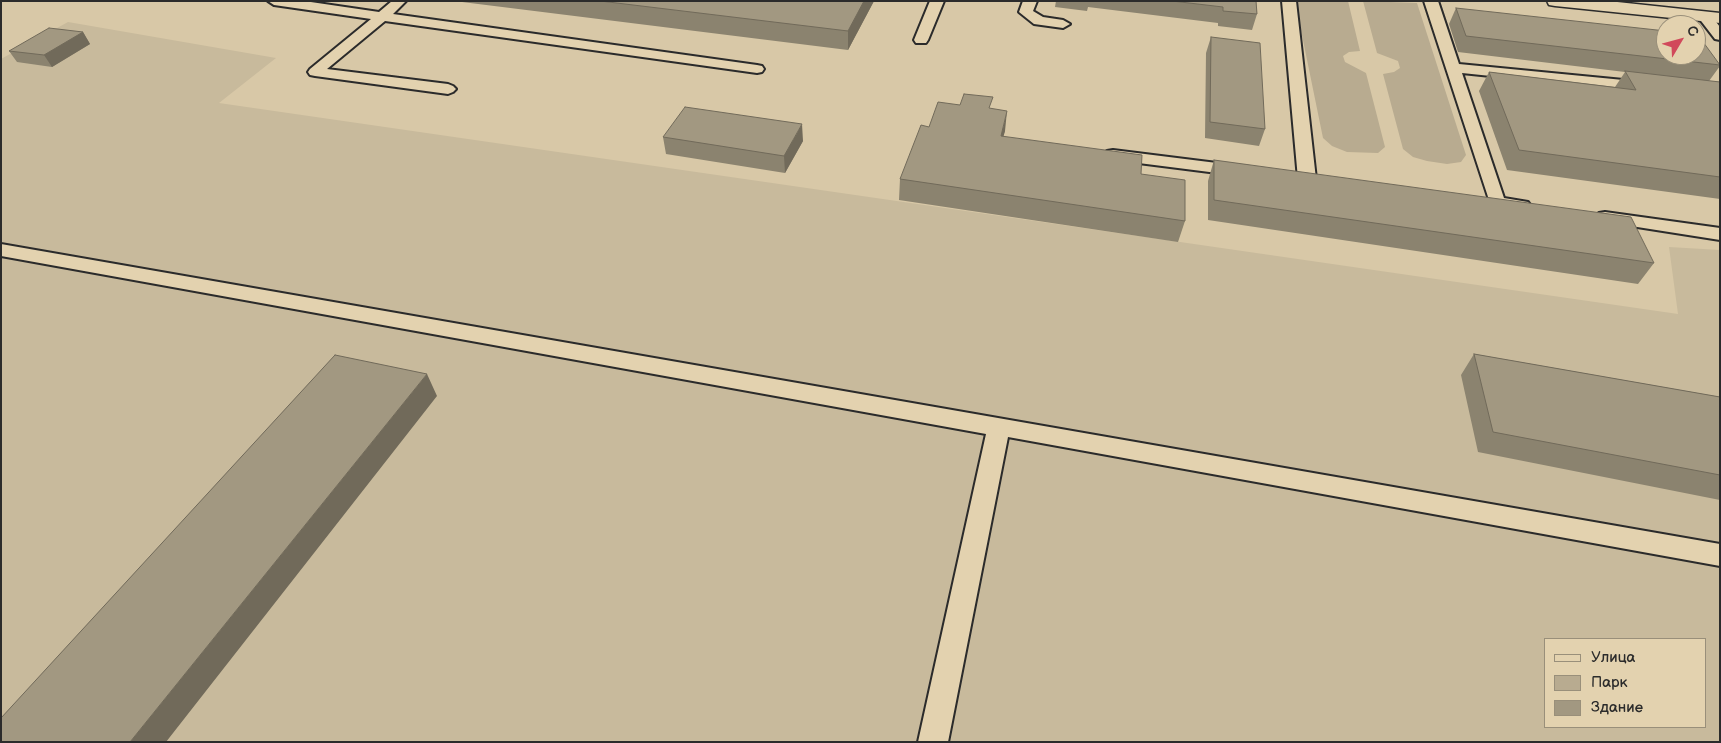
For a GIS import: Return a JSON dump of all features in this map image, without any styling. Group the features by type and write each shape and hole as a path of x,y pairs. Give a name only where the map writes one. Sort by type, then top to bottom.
{"main road":[{"path":"1555,1 1712,17"}],"lane":[{"path":"274,1 757,69"},
{"path":"400,1 315,72 448,89"},
{"path":"921,40 937,1"},
{"path":"1030,1 1026,12 1039,21 1063,24"},
{"path":"1289,1 1307,179"},
{"path":"1431,1 1497,202"},
{"path":"1712,17 1720,36"},
{"path":"1452,68 1660,89"},
{"path":"1101,154 1258,173"},
{"path":"1287,176 1326,181"},
{"path":"1478,200 1536,208"},
{"path":"1594,216 1720,234"},
{"path":"1,250 1720,556"},
{"path":"933,742 999,427"}],"shaded area":[{"path":"68,22 276,58 219,103 1678,314 1669,247 1720,250 1720,742 1,742 1,59"}],"green space":[{"path":"1295,1 1348,1 1360,51 1349,52 1343,56 1345,62 1366,73 1385,147 1378,153 1347,152 1332,146 1323,138"},
{"path":"1363,1 1417,3 1466,155 1461,162 1447,164 1427,161 1413,157 1403,149 1383,74 1394,72 1400,68 1398,61 1377,53"}],"building":[{"path":"600,1 864,1 848,31"},
{"path":"1172,1 1256,1 1257,14 1223,11 1223,7"},
{"path":"1456,8 1656,30 1656,58 1466,36"},
{"path":"49,28 83,32 44,55 9,51"},
{"path":"1211,37 1260,43 1265,129 1210,122"},
{"path":"1706,46 1720,65 1706,63"},
{"path":"1625,71 1720,82 1720,177 1519,150 1489,72 1636,90"},
{"path":"964,94 993,97 989,108 1007,111 1001,136 1142,155 1141,174 1185,180 1185,221 900,179 921,125 929,127 938,102 960,105"},
{"path":"685,107 802,124 784,156 663,137"},
{"path":"1214,160 1631,217 1654,263 1214,200"},
{"path":"1474,354 1720,397 1720,475 1493,432"},
{"path":"335,355 427,374 130,742 1,742 1,718"}]}
